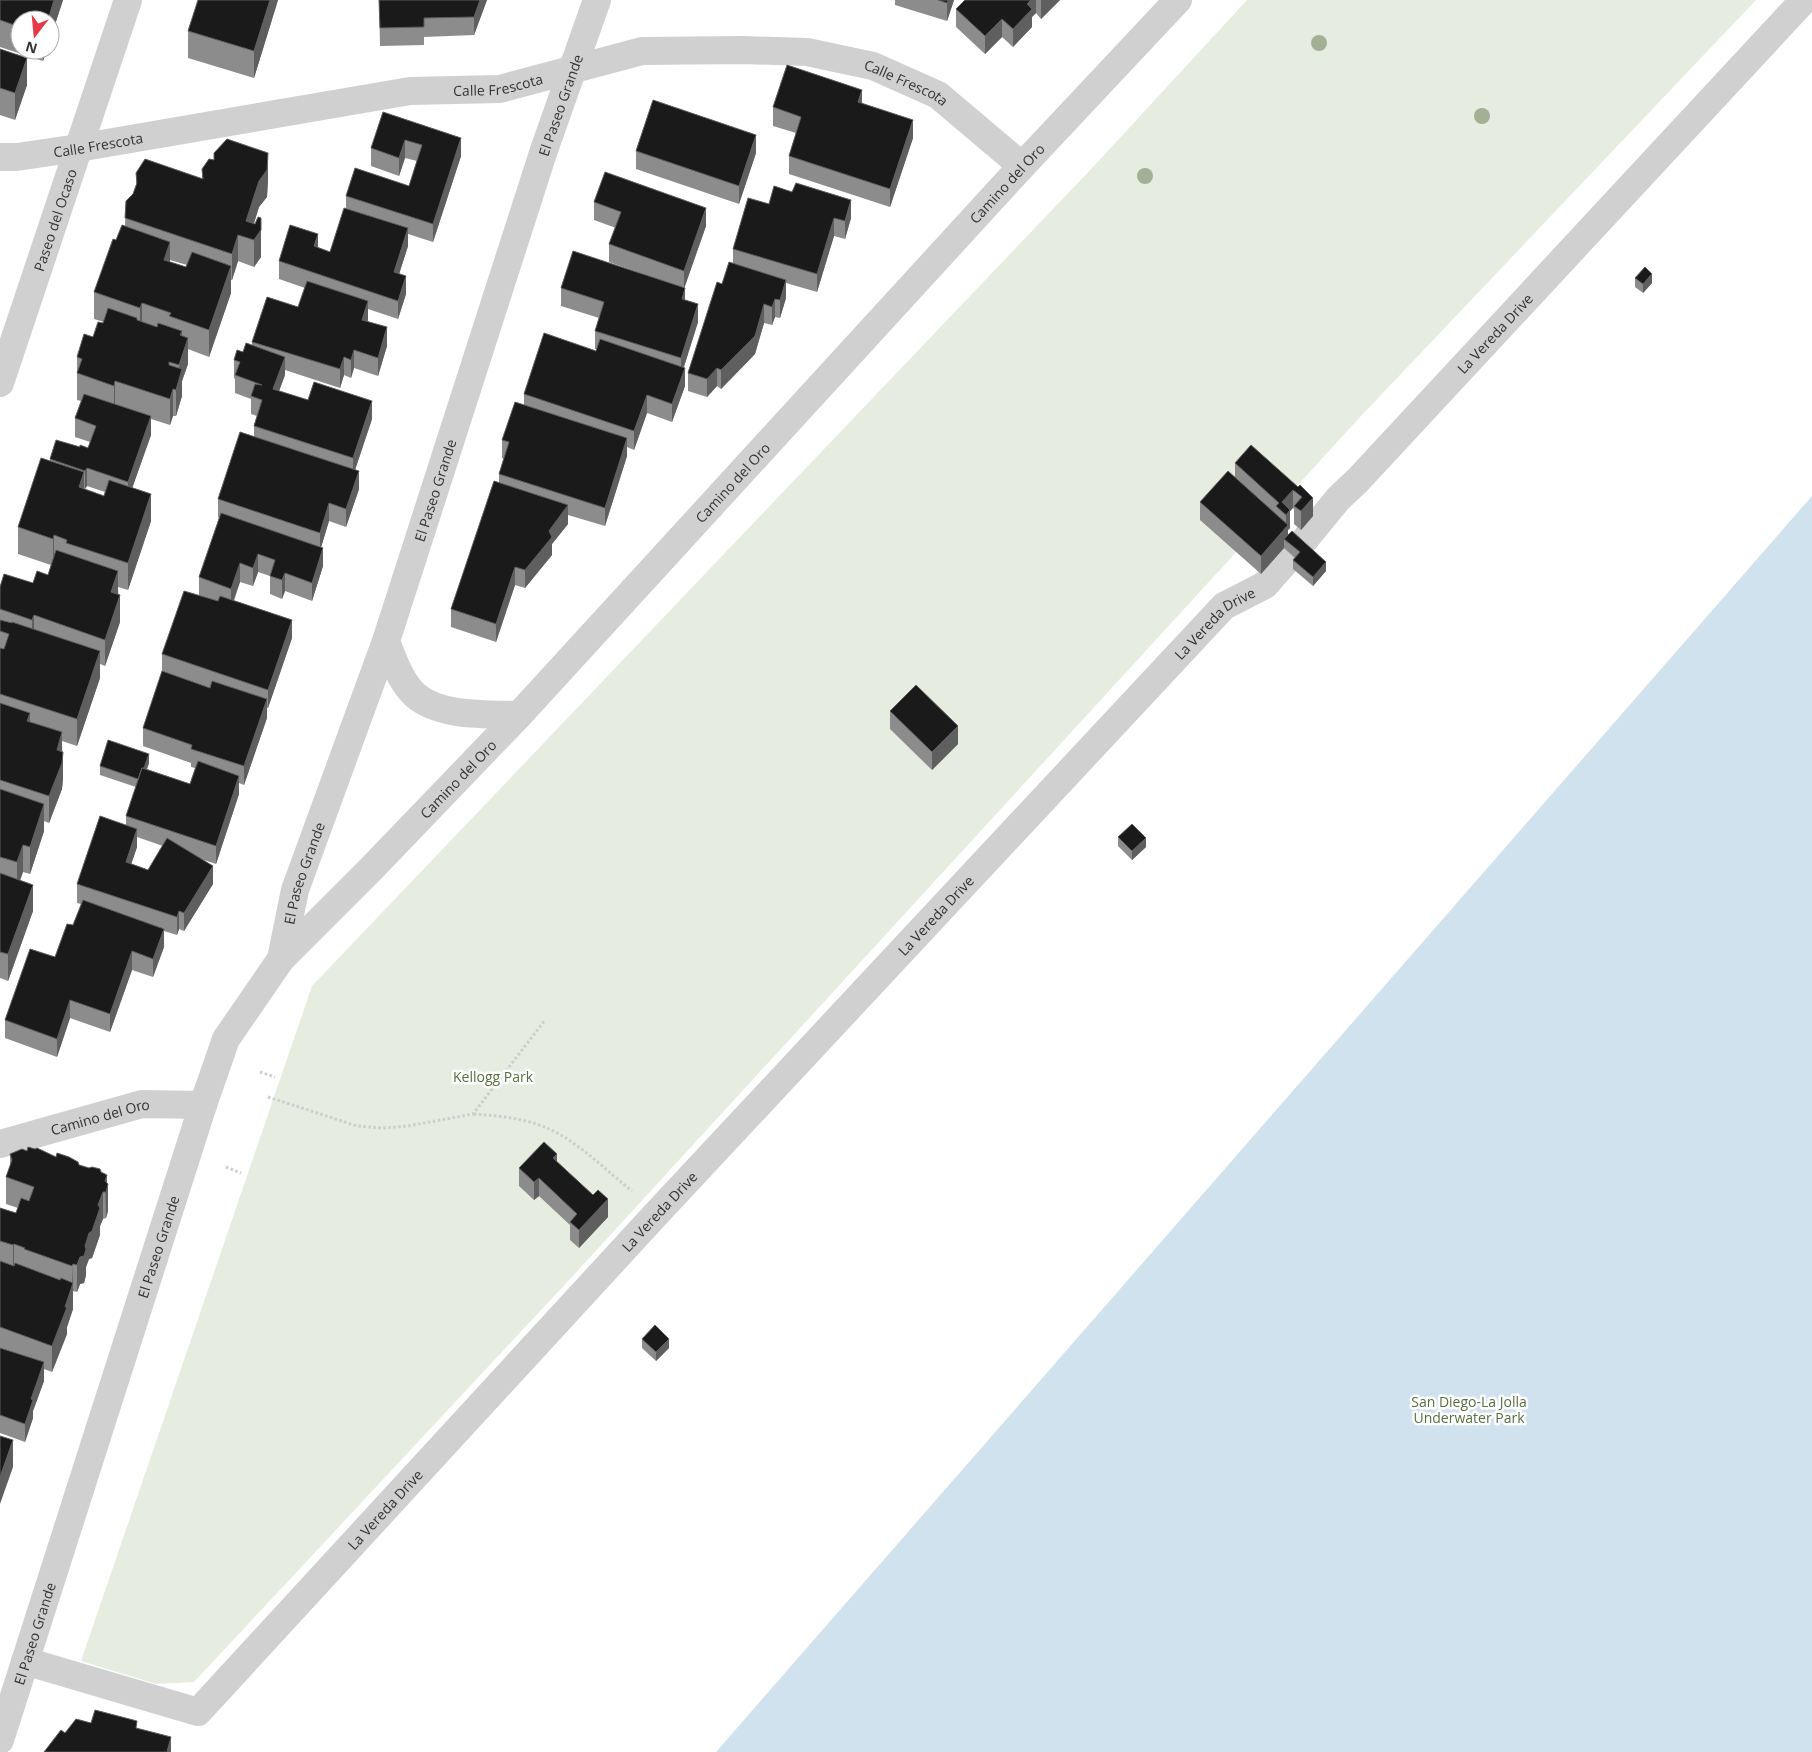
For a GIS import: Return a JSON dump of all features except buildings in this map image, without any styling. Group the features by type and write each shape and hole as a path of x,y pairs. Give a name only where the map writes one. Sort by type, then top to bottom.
{"street":[{"name":"Paseo del Ocaso","path":"0,383 128,0"},
{"name":"El Paseo Grande","path":"0,1740 202,1105 226,1039 281,959 296,890 386,641 541,160 597,0"},
{"name":"Camino del Oro","path":"281,959 372,868 519,715 1022,166 1178,0"},
{"name":"La Vereda Drive","path":"25,1661 198,1712 658,1212 1224,606 1265,585 1302,544 1338,499 1372,466 1804,0"},
{"name":"Calle Frescota","path":"0,157 17,157 78,148 410,91 500,89 642,51 806,52 873,66 938,95 1022,166"},
{"path":"386,641 402,678 415,695 430,705 456,712 519,715"},
{"name":"Camino del Oro","path":"0,1144 142,1104 202,1105"}],"path":[{"path":"473,1114 545,1020"},
{"path":"260,1072 275,1077"},
{"path":"268,1097 357,1126 382,1128 408,1126 473,1114 516,1118 549,1129 575,1145 658,1212"},
{"path":"226,1167 242,1173"}],"green space":[{"name":"Kellogg Park","path":"1247,0 1756,0 1361,416 570,1279 194,1682 156,1684 81,1661 312,986 1094,166"}],"water":[{"name":"San Diego-La Jolla Underwater Park","path":"1812,496 1812,1752 716,1752"}]}
